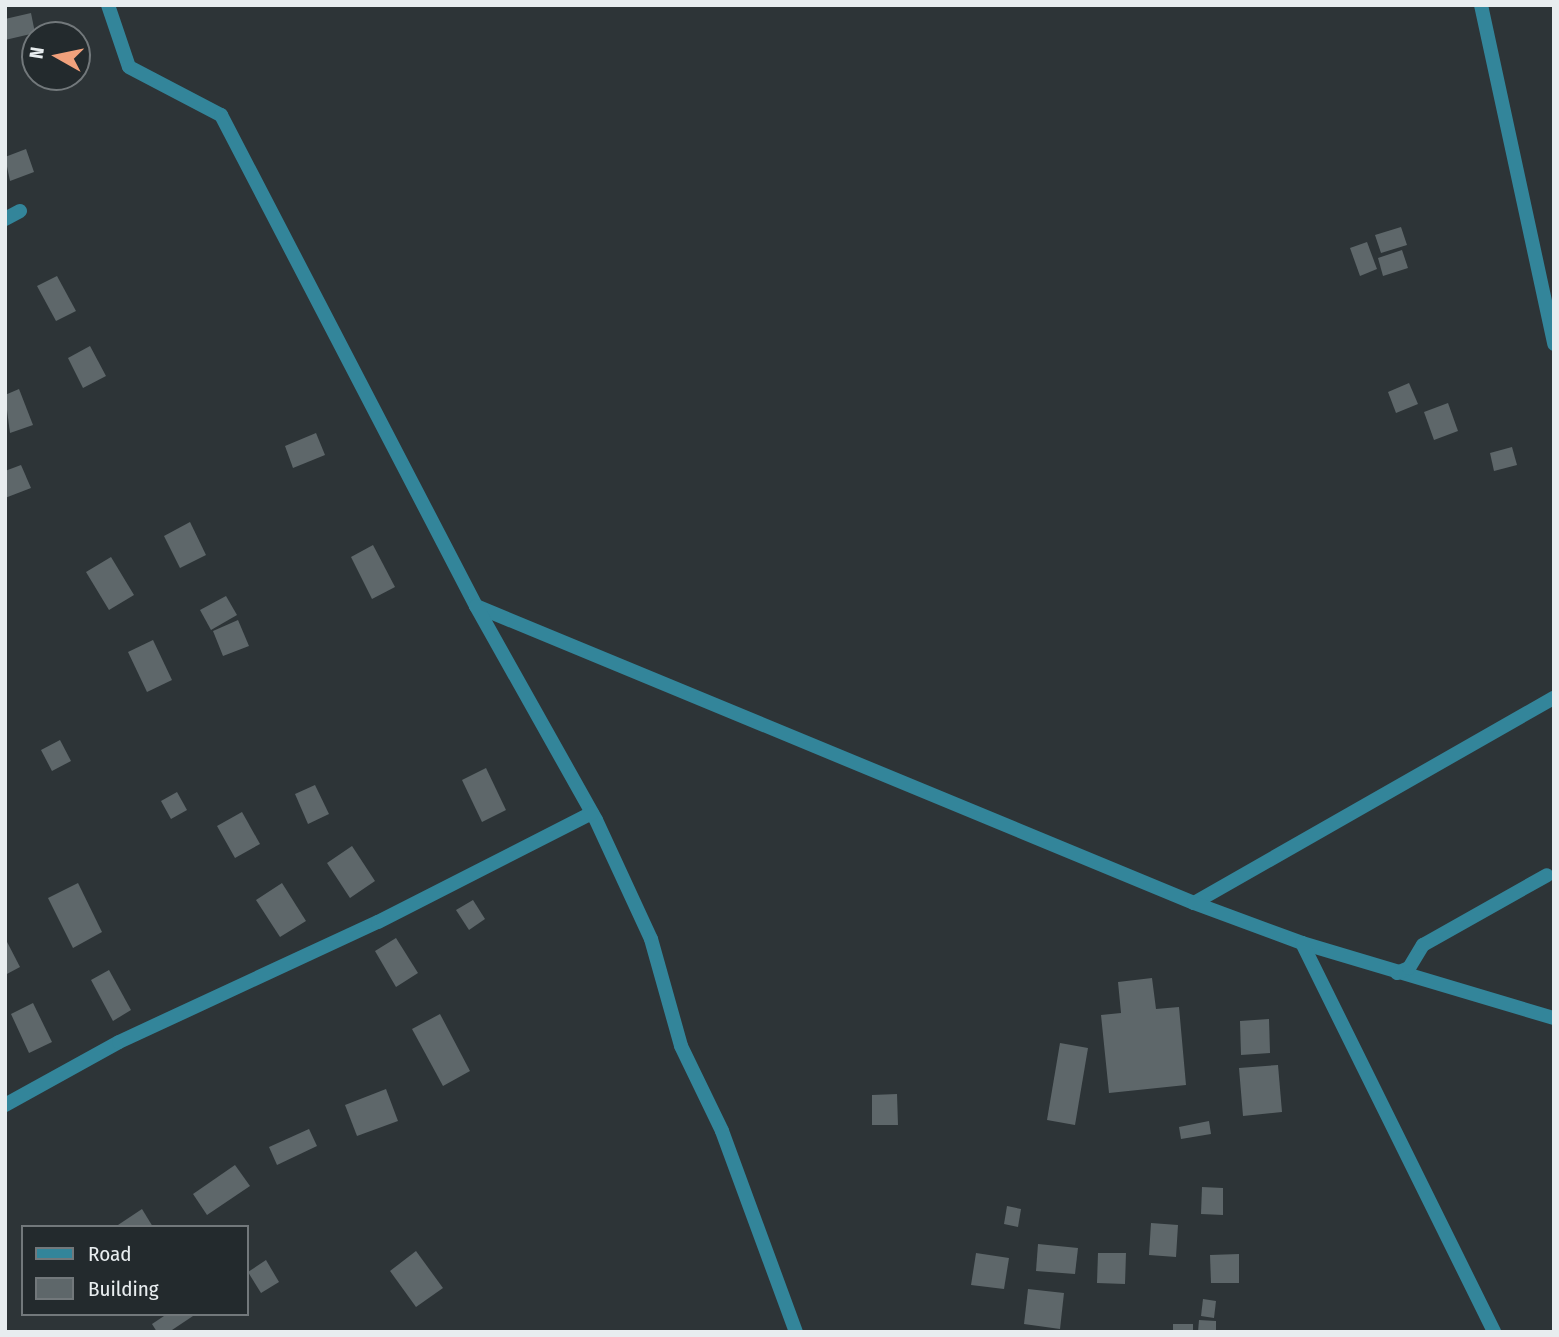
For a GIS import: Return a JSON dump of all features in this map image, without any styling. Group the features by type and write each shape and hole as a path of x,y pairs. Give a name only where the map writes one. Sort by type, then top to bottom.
{"street":[{"path":"108,5 130,67 221,115 476,606 592,813 650,939 681,1046 722,1131 796,1332"},
{"path":"1481,5 1554,344"},
{"path":"5,219 20,211"},
{"path":"476,606 1194,903 1302,943 1554,1018"},
{"path":"1194,903 1554,698"},
{"path":"5,1105 119,1042 378,922 592,813"},
{"path":"1397,973 1409,968 1423,945 1547,875"},
{"path":"1302,943 1494,1332"}],"building":[{"path":"31,13 33,21 21,21 21,36 5,40 5,19"},
{"path":"26,149 34,172 10,181 5,157"},
{"path":"1401,227 1407,245 1381,253 1375,235"},
{"path":"1367,242 1377,269 1360,276 1350,248"},
{"path":"1402,250 1408,268 1383,276 1378,258"},
{"path":"57,276 76,311 56,321 37,286"},
{"path":"90,346 106,376 83,388 68,358"},
{"path":"1409,383 1418,404 1396,413 1388,392"},
{"path":"19,389 33,425 10,433 5,395"},
{"path":"1448,403 1458,431 1434,440 1424,412"},
{"path":"316,433 325,455 293,468 285,446"},
{"path":"1512,447 1517,465 1494,471 1490,453"},
{"path":"21,465 31,488 5,498 5,471"},
{"path":"190,522 206,555 180,568 164,536"},
{"path":"373,545 395,587 372,599 351,557"},
{"path":"111,557 134,595 109,610 86,572"},
{"path":"226,596 237,615 211,630 200,610"},
{"path":"238,620 249,646 223,656 213,631"},
{"path":"153,640 172,680 147,692 128,652"},
{"path":"60,740 71,761 52,771 41,750"},
{"path":"486,768 506,810 482,822 462,780"},
{"path":"315,785 329,814 308,824 295,794"},
{"path":"177,792 187,810 171,819 161,801"},
{"path":"242,812 260,844 235,858 217,826"},
{"path":"352,846 375,881 350,898 327,863"},
{"path":"78,883 102,932 73,948 48,898"},
{"path":"282,883 306,921 280,937 256,900"},
{"path":"473,900 485,919 469,930 456,910"},
{"path":"5,938 20,967 5,975"},
{"path":"396,938 418,973 396,987 375,951"},
{"path":"109,970 131,1010 113,1021 91,980"},
{"path":"1152,978 1156,1009 1179,1007 1186,1085 1109,1093 1101,1015 1121,1013 1118,982"},
{"path":"33,1003 52,1042 29,1053 11,1014"},
{"path":"440,1014 470,1071 443,1086 412,1029"},
{"path":"1269,1019 1270,1053 1241,1055 1240,1021"},
{"path":"1060,1043 1088,1048 1075,1125 1047,1120"},
{"path":"1278,1065 1282,1112 1243,1116 1239,1068"},
{"path":"386,1089 398,1121 357,1136 345,1105"},
{"path":"897,1094 898,1125 872,1125 872,1095"},
{"path":"1209,1121 1211,1134 1181,1139 1179,1127"},
{"path":"309,1129 317,1146 277,1165 269,1147"},
{"path":"235,1165 250,1186 207,1215 193,1194"},
{"path":"1202,1187 1223,1188 1223,1215 1201,1214"},
{"path":"1007,1206 1021,1209 1018,1227 1004,1224"},
{"path":"142,1209 152,1225 118,1225"},
{"path":"1151,1223 1178,1225 1176,1257 1149,1255"},
{"path":"1038,1244 1078,1248 1075,1274 1036,1271"},
{"path":"416,1251 443,1288 416,1307 390,1271"},
{"path":"976,1253 1009,1258 1004,1289 971,1285"},
{"path":"1098,1253 1126,1253 1125,1284 1097,1283"},
{"path":"1239,1254 1239,1283 1211,1283 1210,1255"},
{"path":"266,1260 279,1282 261,1293 248,1272"},
{"path":"1028,1289 1064,1293 1060,1329 1024,1324"},
{"path":"1203,1299 1216,1301 1214,1318 1201,1316"},
{"path":"164,1316 193,1316 169,1332 157,1332 152,1324"},
{"path":"1199,1320 1216,1321 1216,1332 1198,1332"},
{"path":"1173,1324 1193,1324 1193,1332 1173,1332"}]}
